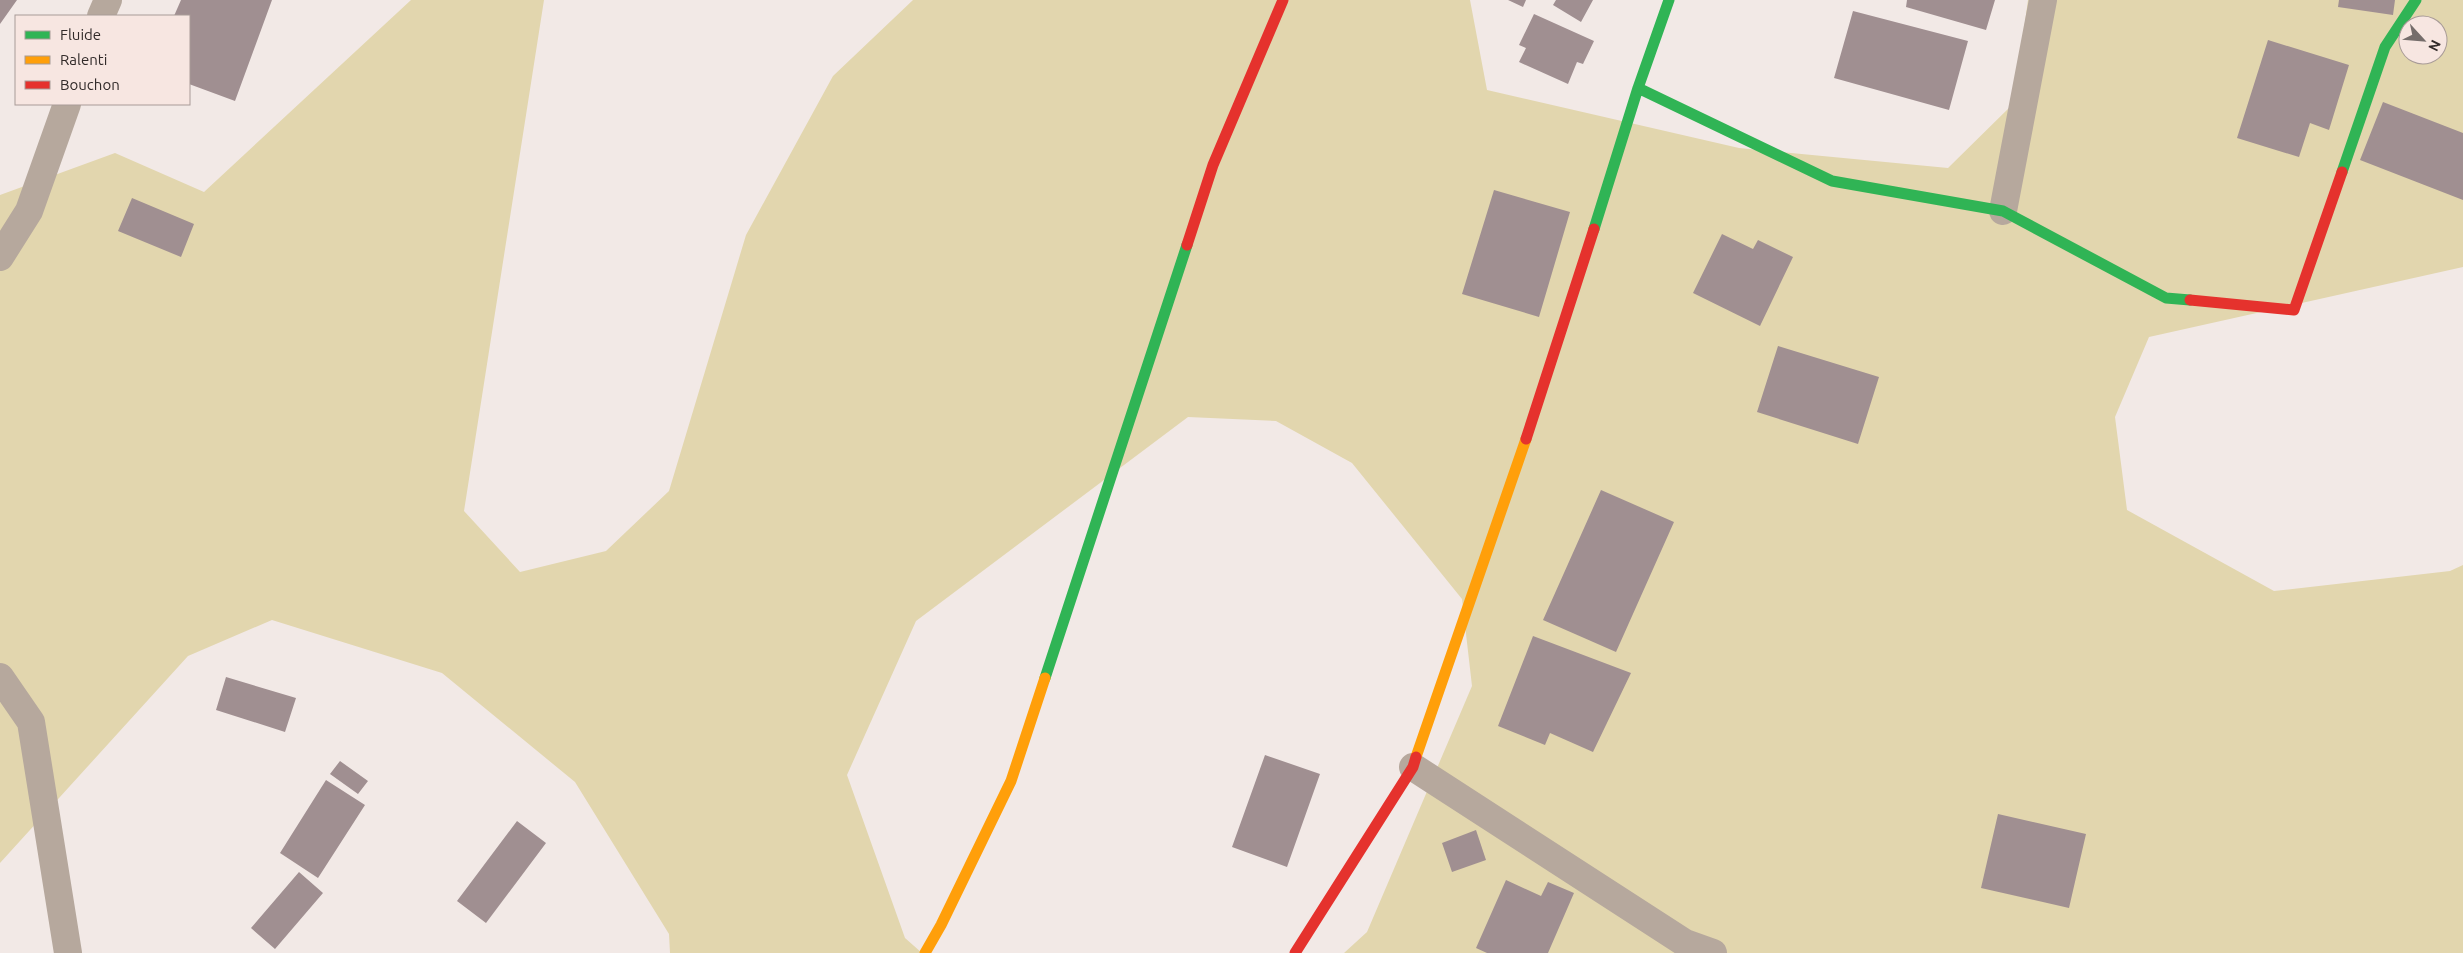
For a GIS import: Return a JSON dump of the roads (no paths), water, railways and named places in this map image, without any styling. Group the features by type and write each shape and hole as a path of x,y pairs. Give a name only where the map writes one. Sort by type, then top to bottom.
{"street":[{"path":"101,15 108,0"},
{"path":"925,953 941,925 1011,781 1213,165 1283,0"},
{"path":"1295,953 1413,767 1542,393 1638,88 1669,0"},
{"path":"2004,211 2043,0"},
{"path":"1638,88 1832,180 2004,211 2166,298 2294,310 2385,47 2416,0"},
{"path":"0,257 29,211 67,105"},
{"path":"0,677 31,722 68,953"},
{"path":"1413,767 1685,943 1713,953"}]}
